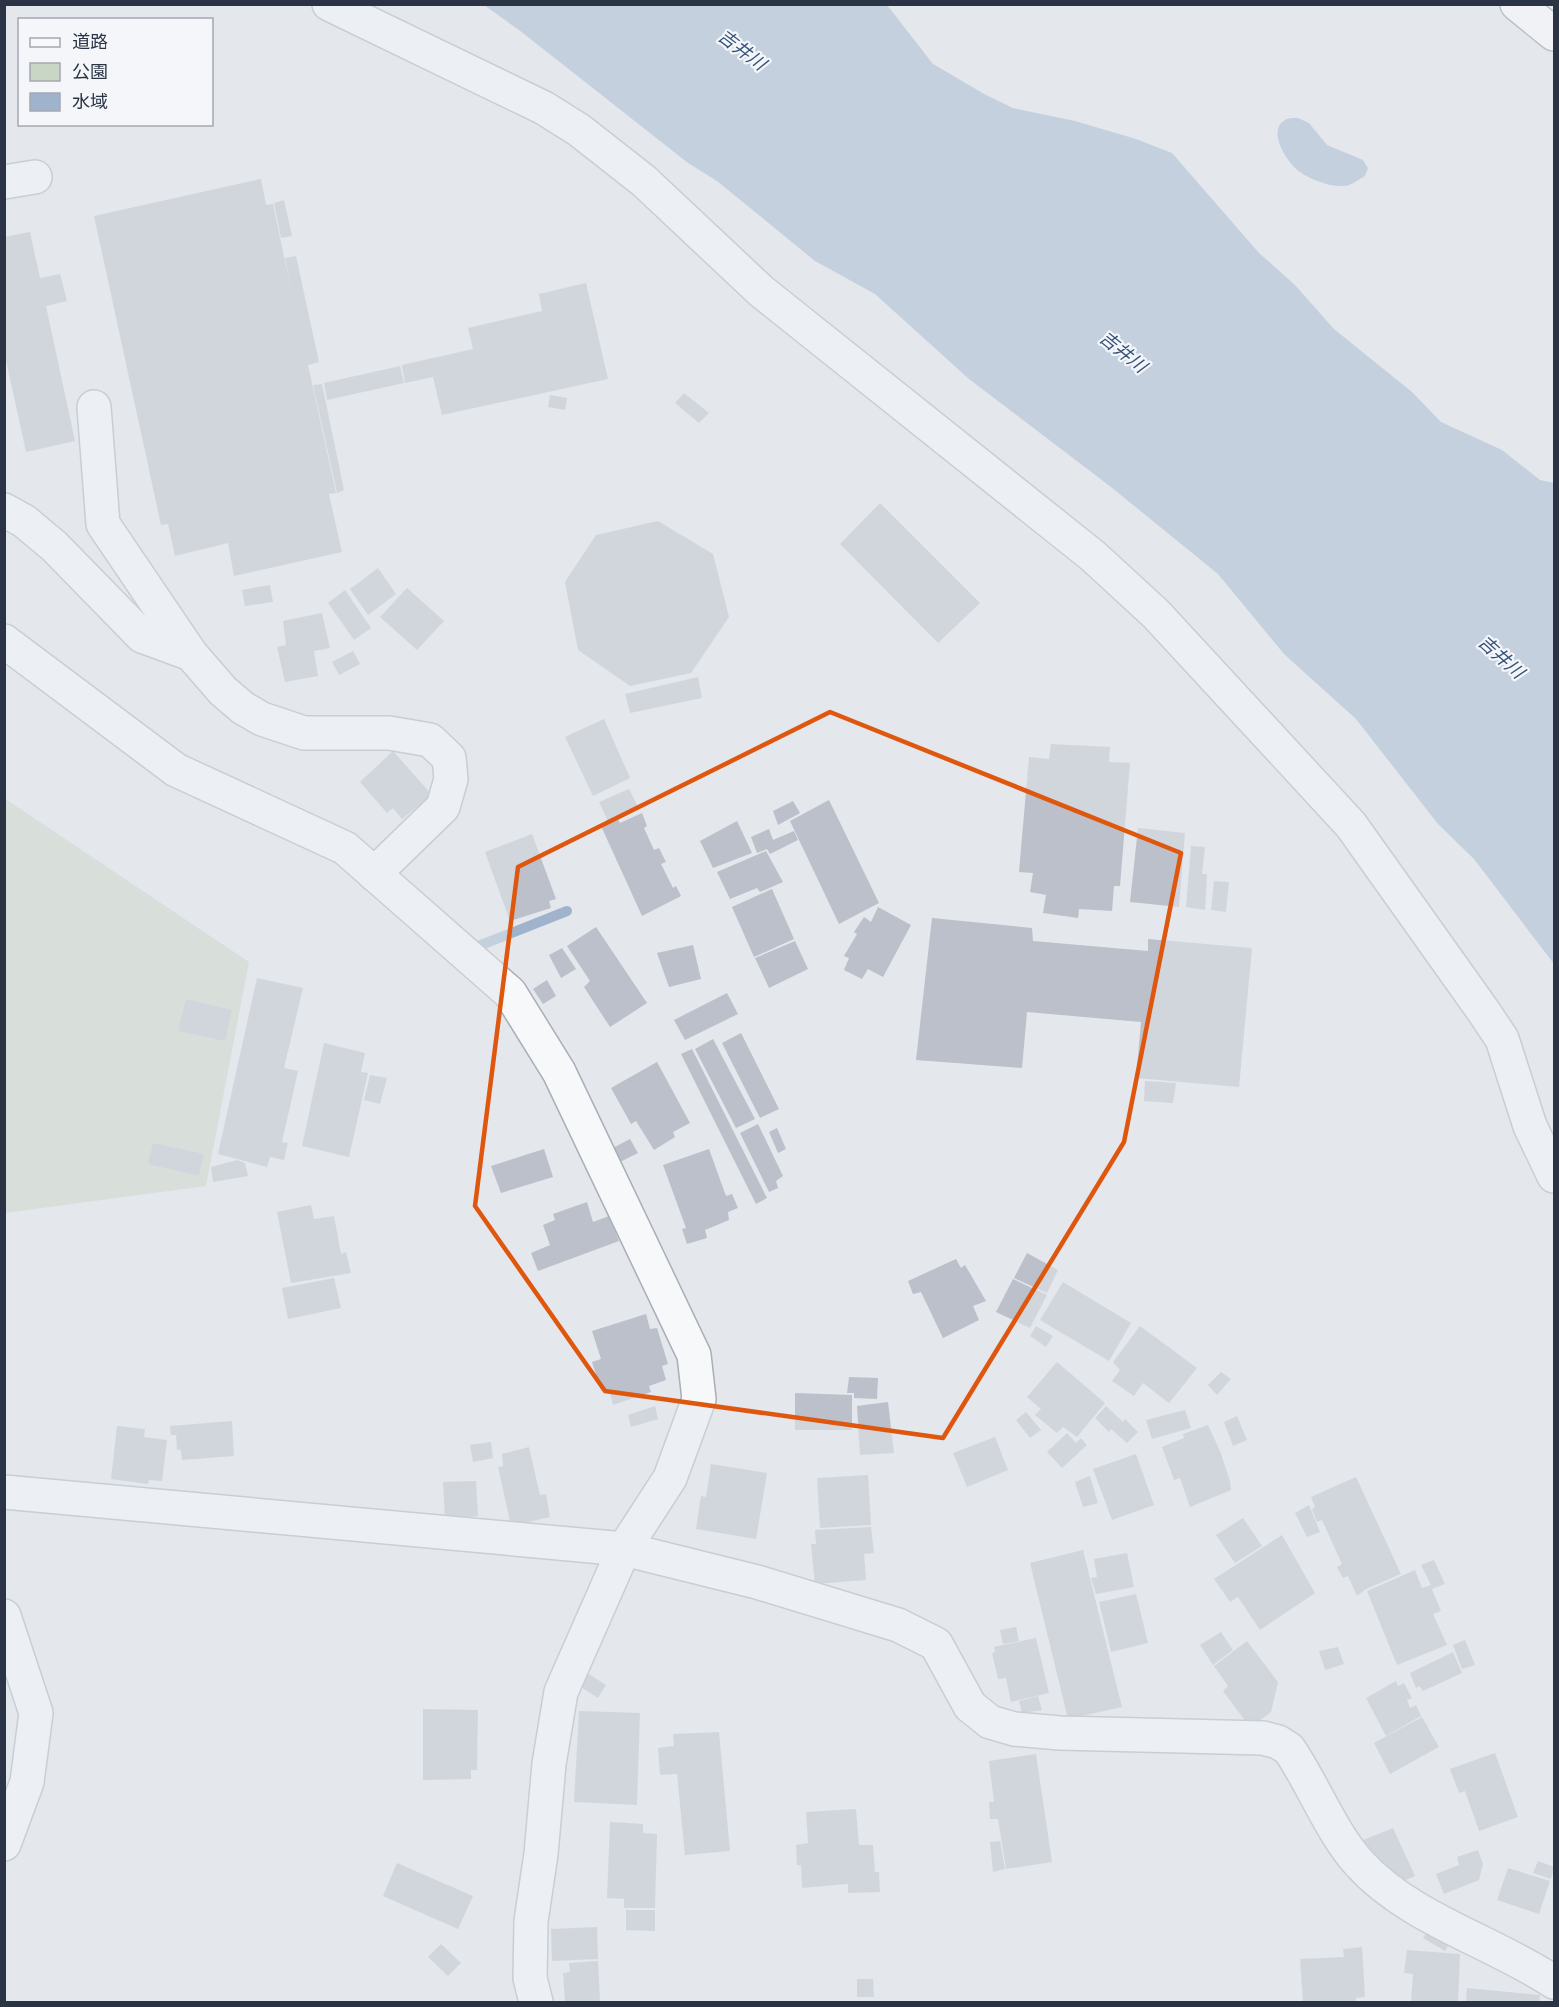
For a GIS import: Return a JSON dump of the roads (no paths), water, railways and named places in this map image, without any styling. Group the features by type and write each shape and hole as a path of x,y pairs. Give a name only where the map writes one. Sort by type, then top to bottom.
{"highway":[{"path":"1517,4 1554,34"}],"street":[{"path":"329,4 544,108 579,130 644,181 761,291 1093,556 1156,614 1351,825 1464,984 1502,1039 1530,1126 1554,1176"},
{"path":"94,407 103,524 191,654 223,691 243,708 262,719 304,733 389,733 430,740 449,758 451,779 443,807 374,874"},
{"path":"4,510 24,521 54,546 142,636 191,654"},
{"path":"4,640 176,770 345,848 510,993 560,1072 694,1355 699,1399 670,1478 624,1549 561,1692 549,1764 541,1854 531,1921 530,1978 536,2002"},
{"path":"4,1491 624,1549 757,1582 898,1625 936,1644 970,1706 990,1722 1014,1729 1060,1733 1263,1738 1278,1742 1289,1749 1340,1837 1356,1860 1377,1882 1416,1908 1528,1965 1554,1982"},
{"path":"4,1616 36,1713 27,1782 4,1844"}],"water":[{"name":"吉井川","path":"484,5 887,5 933,64 986,95 1013,108 1075,121 1136,139 1172,153 1259,253 1295,285 1334,329 1412,392 1441,422 1502,450 1540,480 1554,483 1554,964 1474,859 1438,824 1356,719 1284,654 1218,574 1111,487 969,379 875,294 815,261 717,181 688,163"},
{"path":"1298,118 1309,123 1327,145 1363,160 1368,168 1365,176 1347,186 1339,186 1310,178 1295,168 1281,147 1278,132 1285,120"}],"waterway":[{"path":"481,945 567,911"}]}
